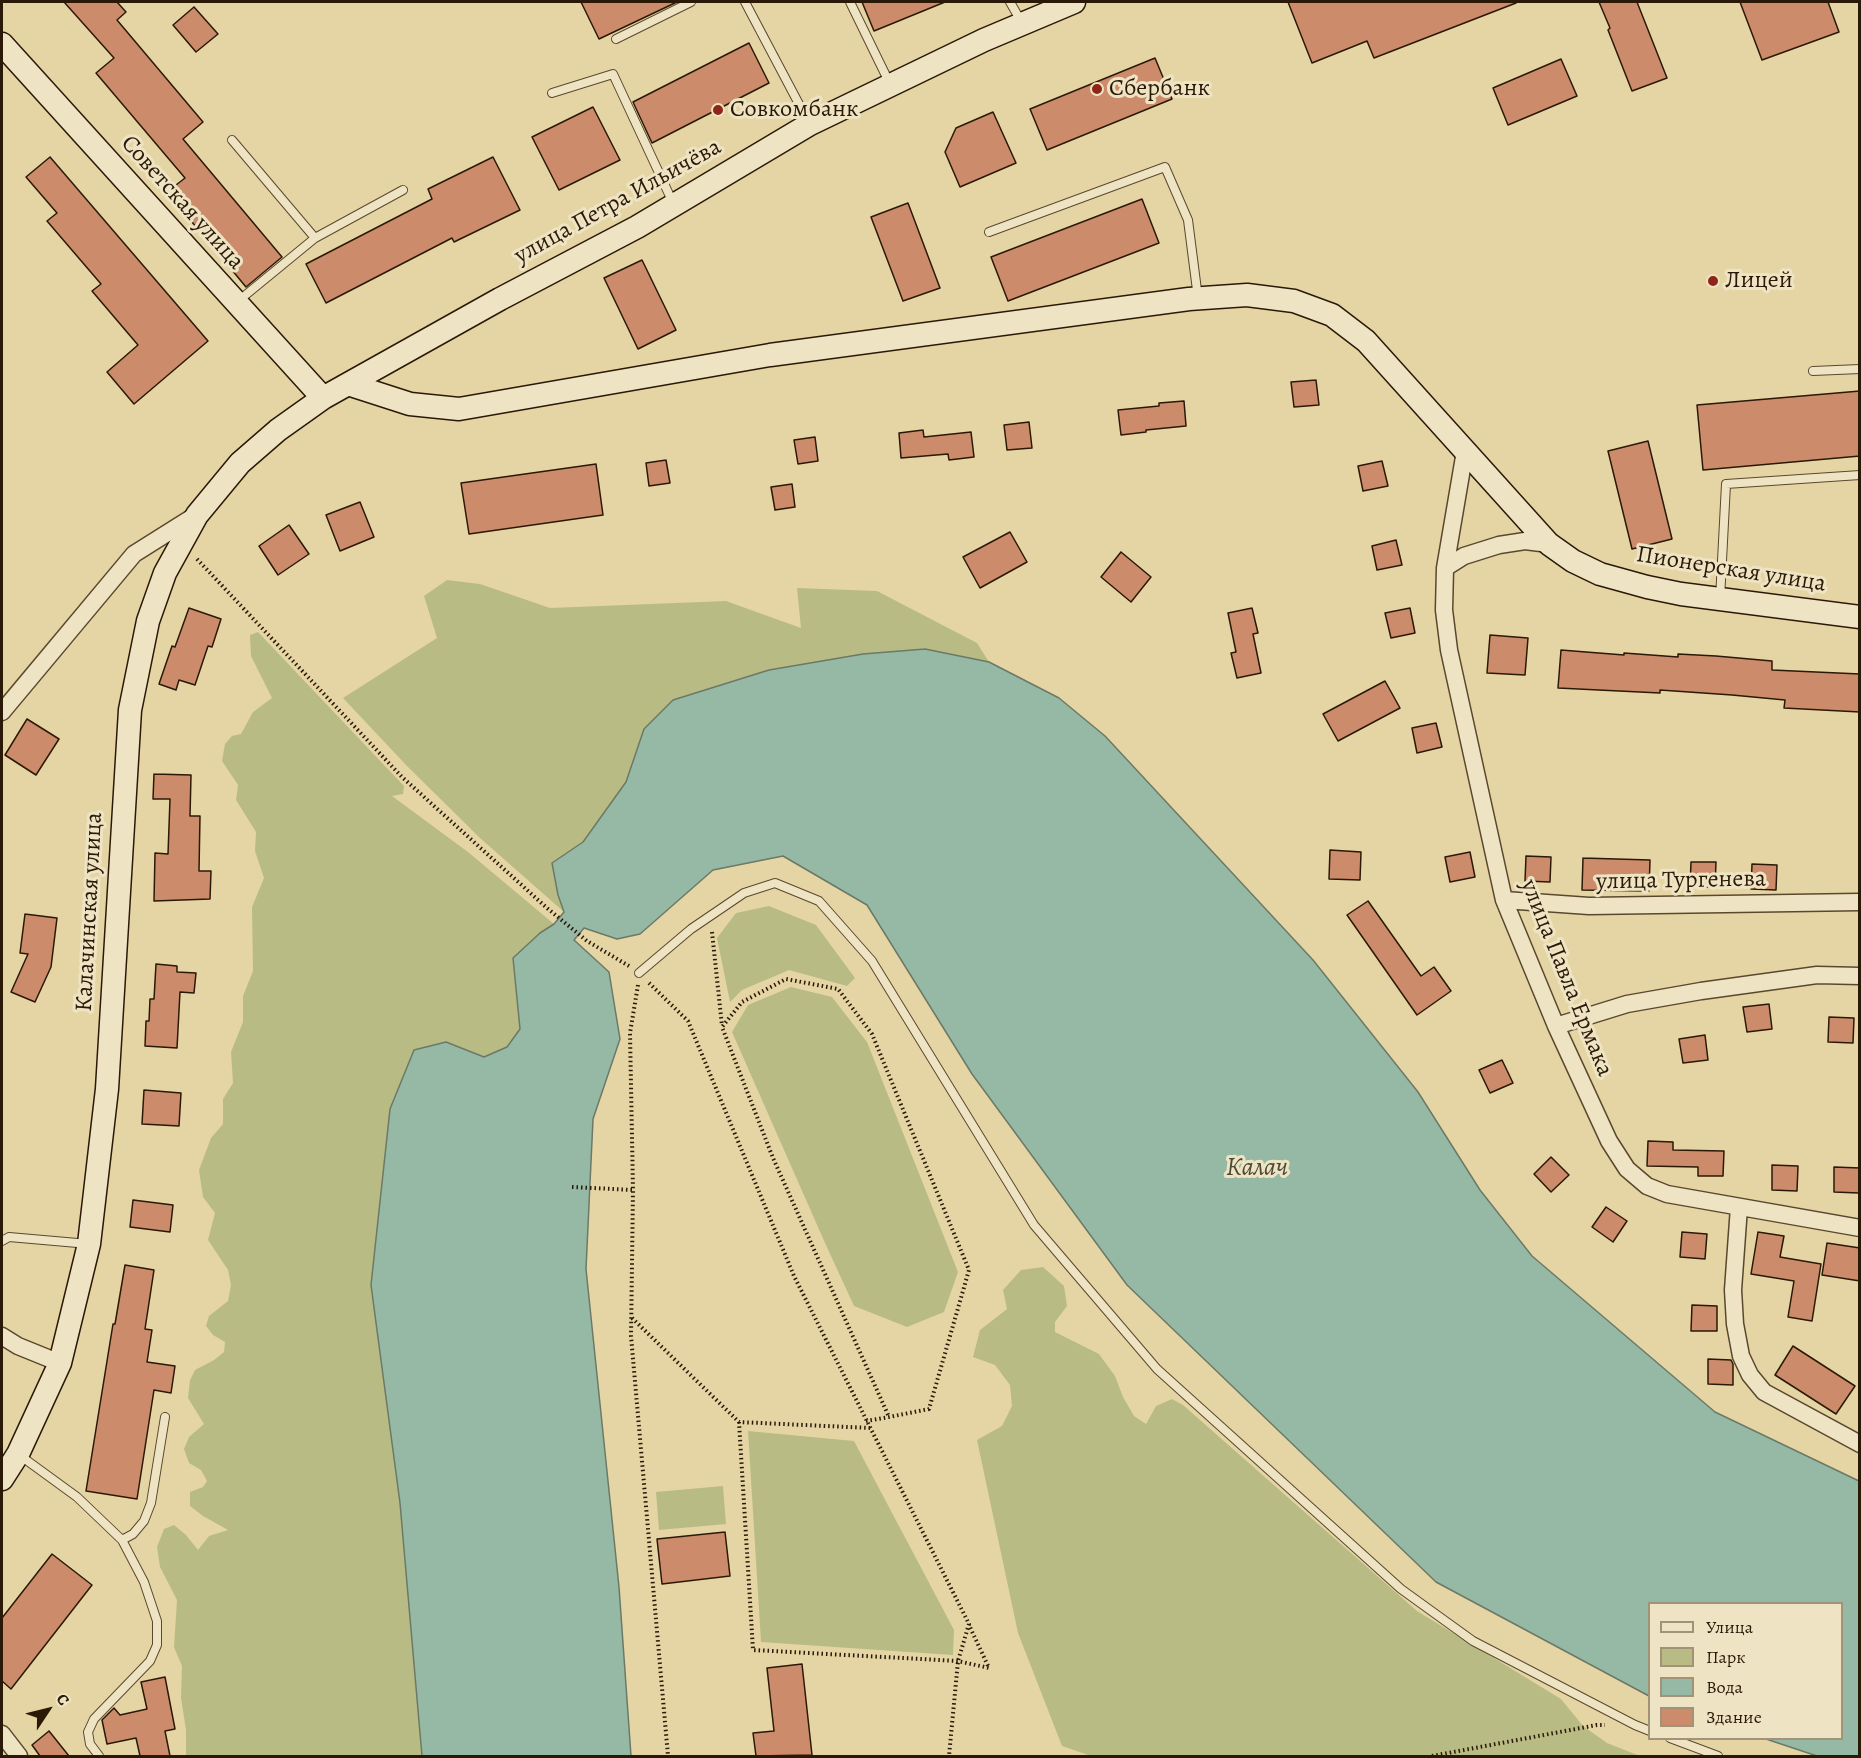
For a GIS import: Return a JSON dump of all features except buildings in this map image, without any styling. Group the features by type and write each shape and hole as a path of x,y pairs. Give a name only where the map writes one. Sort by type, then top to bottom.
{"main road":[{"name":"улица Петра Ильичёва","path":"323,398 500,299 637,227 810,124 890,84 1074,2"},
{"name":"Советская улица","path":"2,44 323,398"},
{"name":"Пионерская улица","path":"348,384 410,404 459,409 770,355 1198,298 1247,296 1294,301 1332,315 1366,341 1549,544 1573,561 1600,574 1647,587 1860,617"},
{"name":"Калачинская улица","path":"2,1479 18,1454 60,1363 89,1244 107,1089 130,710 148,621 165,573 197,515 240,463 279,430 323,398"}],"street":[{"name":"улица Павла Ермака","path":"1465,451 1445,568 1444,610 1449,650 1504,900 1556,1026 1610,1142 1627,1169 1647,1186 1667,1194 1860,1228"},
{"path":"2,712 134,554 197,515"},
{"path":"1445,568 1464,556 1499,545 1525,541 1549,544"},
{"name":"улица Тургенева","path":"1504,900 1589,906 1860,902"},
{"path":"1556,1026 1628,1004 1701,991 1817,975 1860,976"},
{"path":"1739,1207 1733,1290 1735,1324 1742,1356 1750,1376 1764,1392 1860,1444"},
{"path":"2,1336 18,1346 60,1363"},
{"path":"2,1734 19,1756"}],"lane":[{"path":"616,39 692,2"},
{"path":"745,2 810,124"},
{"path":"850,2 890,84"},
{"path":"1010,2 1022,24"},
{"path":"552,93 613,74 674,205"},
{"path":"232,140 315,238"},
{"path":"989,232 1165,167 1188,220 1198,298"},
{"path":"236,302 315,238 403,190"},
{"path":"1813,371 1860,369"},
{"path":"1720,599 1726,484 1860,475"},
{"path":"639,973 691,929 744,893 775,883 819,901 872,961 1034,1225 1157,1369 1401,1589 1473,1641 1648,1730"},
{"path":"2,1241 9,1237 89,1244"},
{"path":"122,1540 133,1534 144,1521 152,1503 165,1417"},
{"path":"18,1454 78,1497 122,1540 144,1582 157,1621 157,1645 150,1661 94,1719 88,1732 90,1744 99,1756"},
{"path":"1675,1740 1718,1756"}],"path":[{"path":"182,543 402,777 547,909 587,941 639,973 688,1021 794,1276 989,1668 958,1661 753,1650 739,1422"},
{"path":"718,911 711,930 722,1027 773,1158 890,1417"},
{"path":"639,973 630,1034 633,1190 631,1336 668,1756"},
{"path":"722,1027 742,1002 786,979 838,990 872,1034 969,1270 929,1409 866,1421"},
{"path":"572,1187 633,1190"},
{"path":"631,1317 739,1422 870,1428"},
{"path":"949,1756 958,1661 969,1624"},
{"path":"1432,1756 1596,1725 1635,1725"}],"green space":[{"path":"447,580 480,584 550,608 726,601 801,628 797,588 877,591 977,643 989,662 925,649 863,654 769,670 644,729 626,782 583,842 552,863 564,912 480,838 407,766 343,698 437,638 424,596"},
{"path":"258,632 404,786 403,794 392,796 468,852 554,924 540,933 513,958 520,1029 507,1047 484,1057 446,1042 371,1285 400,1503 422,1756 186,1756 186,1730 181,1698 182,1666 174,1647 177,1600 160,1567 157,1547 164,1529 174,1525 198,1550 209,1536 228,1530 190,1506 190,1492 203,1487 207,1481 201,1470 189,1463 184,1449 189,1437 204,1424 188,1398 190,1380 195,1370 224,1352 225,1342 213,1335 206,1326 209,1316 228,1301 231,1285 228,1270 208,1240 215,1213 203,1197 199,1170 211,1138 223,1124 223,1099 233,1083 231,1052 243,1022 243,996 253,971 252,907 264,878 255,851 256,832 236,800 238,785 222,761 225,744 232,736 241,734 253,712 272,698 251,656 250,635"},
{"path":"769,906 816,925 855,978 847,986 789,970 742,990 730,1002 717,938 736,913"},
{"path":"791,987 832,997 867,1042 958,1272 944,1312 907,1327 854,1306 732,1032 748,1005"},
{"path":"1043,1267 1064,1286 1067,1306 1055,1322 1055,1332 1099,1354 1115,1376 1134,1416 1146,1424 1156,1406 1172,1399 1183,1405 1417,1611 1561,1699 1583,1726 1607,1743 1640,1756 1091,1756 1062,1746 1018,1633 977,1440 1002,1426 1012,1406 1010,1385 995,1365 973,1357 980,1330 1007,1309 1003,1290 1021,1270"},
{"path":"748,1431 854,1441 954,1630 953,1655 761,1642"},
{"path":"723,1486 726,1524 659,1530 656,1492"}],"water":[{"name":"Калач","path":"925,649 989,662 1059,698 1105,736 1313,960 1418,1092 1480,1190 1532,1256 1715,1412 1859,1481 1859,1756 1817,1756 1769,1740 1843,1740 1843,1602 1648,1602 1648,1695 1436,1582 1127,1285 972,1074 867,905 783,856 713,870 640,934 617,939 584,928 574,940 609,972 620,1039 593,1119 586,1269 619,1587 631,1756 422,1756 400,1503 371,1285 390,1109 414,1050 446,1042 484,1057 507,1047 520,1029 513,958 540,933 554,924 564,912 552,863 583,842 626,782 644,729 673,700 769,670 863,654"}],"place":[{"name":"Сбербанк","path":"1097,89"},
{"name":"Совкомбанк","path":"718,110"},
{"name":"Лицей","path":"1713,281"}]}
